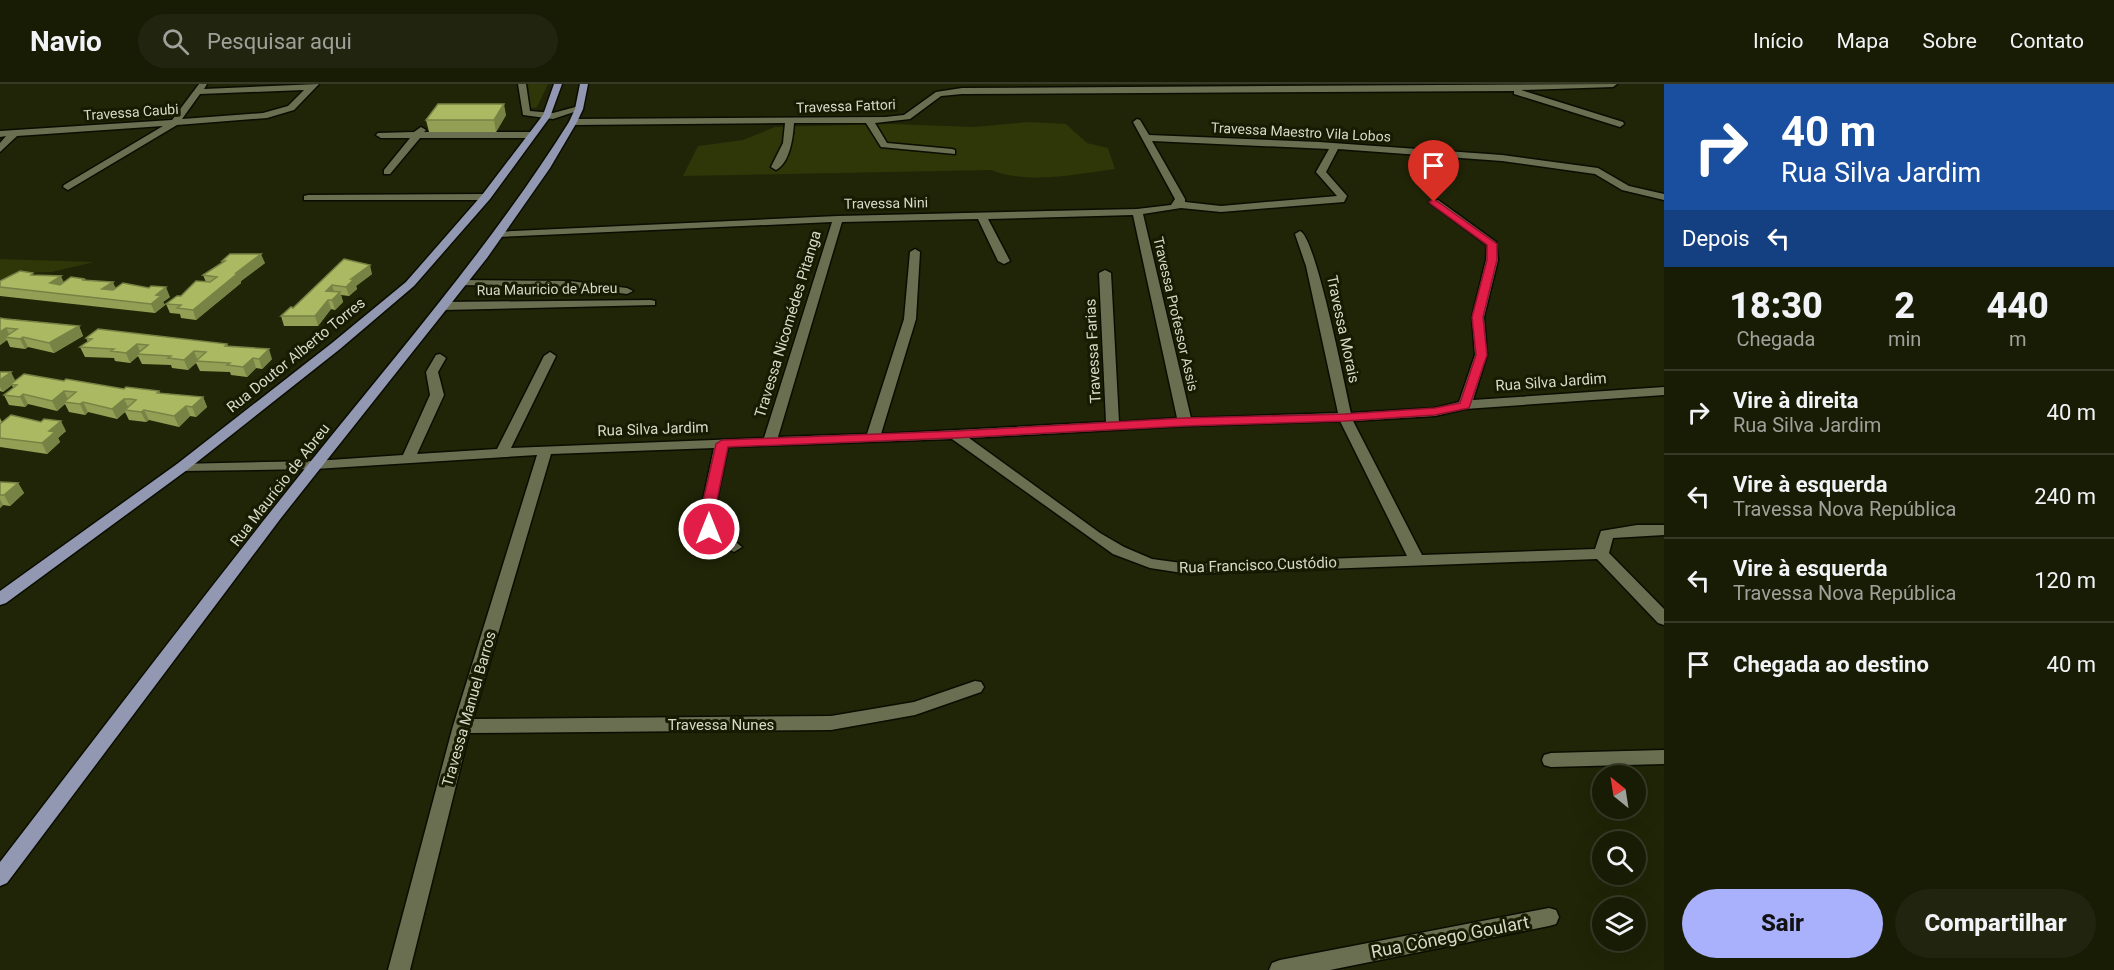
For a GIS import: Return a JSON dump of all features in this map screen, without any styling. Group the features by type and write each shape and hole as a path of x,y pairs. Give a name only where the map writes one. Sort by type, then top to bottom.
{"main road":[{"name":"Rua Doutor Alberto Torres","path":"0,599 182,467 336,346 410,284 486,197 547,115 558,84"},
{"name":"Rua Maurício de Abreu","path":"0,877 315,465 444,306 498,234 576,116 584,84"}],"street":[{"path":"68,187 174,123 203,84"},
{"path":"522,84 525,111 531,114 576,116"},
{"name":"Travessa Fattori","path":"576,116 869,121 907,117 933,96 948,92 1493,86 1508,88 1613,84"},
{"path":"196,92 313,85"},
{"name":"Travessa Caubi","path":"0,134 264,116 291,108 313,85"},
{"name":"Travessa Fattori","path":"1508,88 1620,124"},
{"path":"387,172 430,119"},
{"path":"776,166 788,143 790,121"},
{"path":"869,121 884,145 952,153"},
{"path":"1137,122 1180,199 1179,205"},
{"path":"0,149 14,134"},
{"path":"381,135 531,135"},
{"name":"Travessa Maestro Vila Lobos","path":"1146,138 1335,146 1502,158 1587,169 1606,174 1626,188 1664,197"},
{"name":"Travessa Nini","path":"498,234 838,219 1137,212 1179,205 1221,209 1340,200 1342,196 1340,191 1322,176 1321,172 1335,146"},
{"path":"308,198 486,197"},
{"path":"1434,202 1492,244 1492,260 1478,317 1481,355 1465,405"},
{"name":"Travessa Professor Assis","path":"1137,212 1185,422"},
{"path":"982,216 1004,261"},
{"name":"Travessa Nicomédes Pitanga","path":"770,440 838,219"},
{"name":"Travessa Morais","path":"1300,234 1312,266 1345,417 1417,560"},
{"path":"873,437 910,319 915,252"},
{"name":"Travessa Farias","path":"1105,273 1113,426"},
{"path":"461,282 570,284 627,291"},
{"name":"Rua Mauricio de Abreu","path":"444,306 651,303"},
{"path":"502,453 550,356"},
{"path":"408,459 437,395 430,375 431,369 440,357"},
{"name":"Rua Silva Jardim","path":"182,467 315,465 545,450 955,435 1185,422 1345,417 1435,412 1465,405 1664,391"},
{"name":"Rua Francisco Custódio","path":"955,435 1095,536 1122,553 1146,564 1189,568 1601,554"},
{"path":"722,444 706,519 709,529 715,536 734,547"},
{"name":"Travessa Manuel Barros","path":"399,970 462,726 545,450"},
{"path":"1664,530 1637,530 1606,534 1601,554 1664,619"},
{"name":"Travessa Nunes","path":"462,726 575,724 787,726 831,723 915,708 975,687"},
{"path":"1551,760 1664,757"},
{"name":"Rua Cônego Goulart","path":"1280,970 1549,917"}],"green space":[{"path":"528,84 548,84 537,107 530,107"},
{"path":"1029,122 1066,124 1087,143 1108,148 1115,169 1036,178 1020,177 991,170 683,176 698,146 743,140 775,127 890,124 974,127"},
{"path":"0,259 94,262 52,272 19,273 0,284"}],"building":[{"path":"438,104 504,104 494,120 426,120"},
{"path":"230,254 261,254 193,310 177,308 181,305 166,304 177,296 181,296 196,281 210,282 217,277 203,275 225,261 222,261"},
{"path":"344,259 370,265 351,279 354,279 346,287 332,285 326,291 340,292 332,300 328,300 315,316 281,316 291,307 293,308"},
{"path":"20,271 33,273 31,275 61,276 50,283 60,285 71,277 113,282 102,289 113,290 123,283 149,288 151,286 166,287 156,295 161,296 151,304 0,287 0,281"},
{"path":"0,318 79,326 49,343 23,337 20,339 5,337 17,329 6,328 0,332"},
{"path":"98,329 227,344 225,346 269,349 259,359 253,358 243,367 227,365 230,363 196,361 206,352 194,351 184,360 168,358 171,356 137,354 148,345 137,344 126,353 111,351 114,349 80,347 92,339 86,338"},
{"path":"0,372 11,372 0,380"},
{"path":"24,374 124,389 126,387 159,391 157,393 203,397 192,407 186,406 174,416 144,410 141,412 125,410 136,400 131,399 124,399 112,409 83,402 80,404 64,402 76,392 64,391 52,401 23,394 20,397 4,395 17,385 11,384"},
{"path":"11,415 41,422 44,419 61,421 49,431 55,432 42,443 0,438 0,424"},
{"path":"0,482 18,483 4,495 0,495"}],"route":[{"path":"709,529 706,519 722,444 770,440 955,435 1185,422 1345,417 1435,412 1465,405 1481,355 1478,317 1492,260 1492,244 1434,202"}]}
